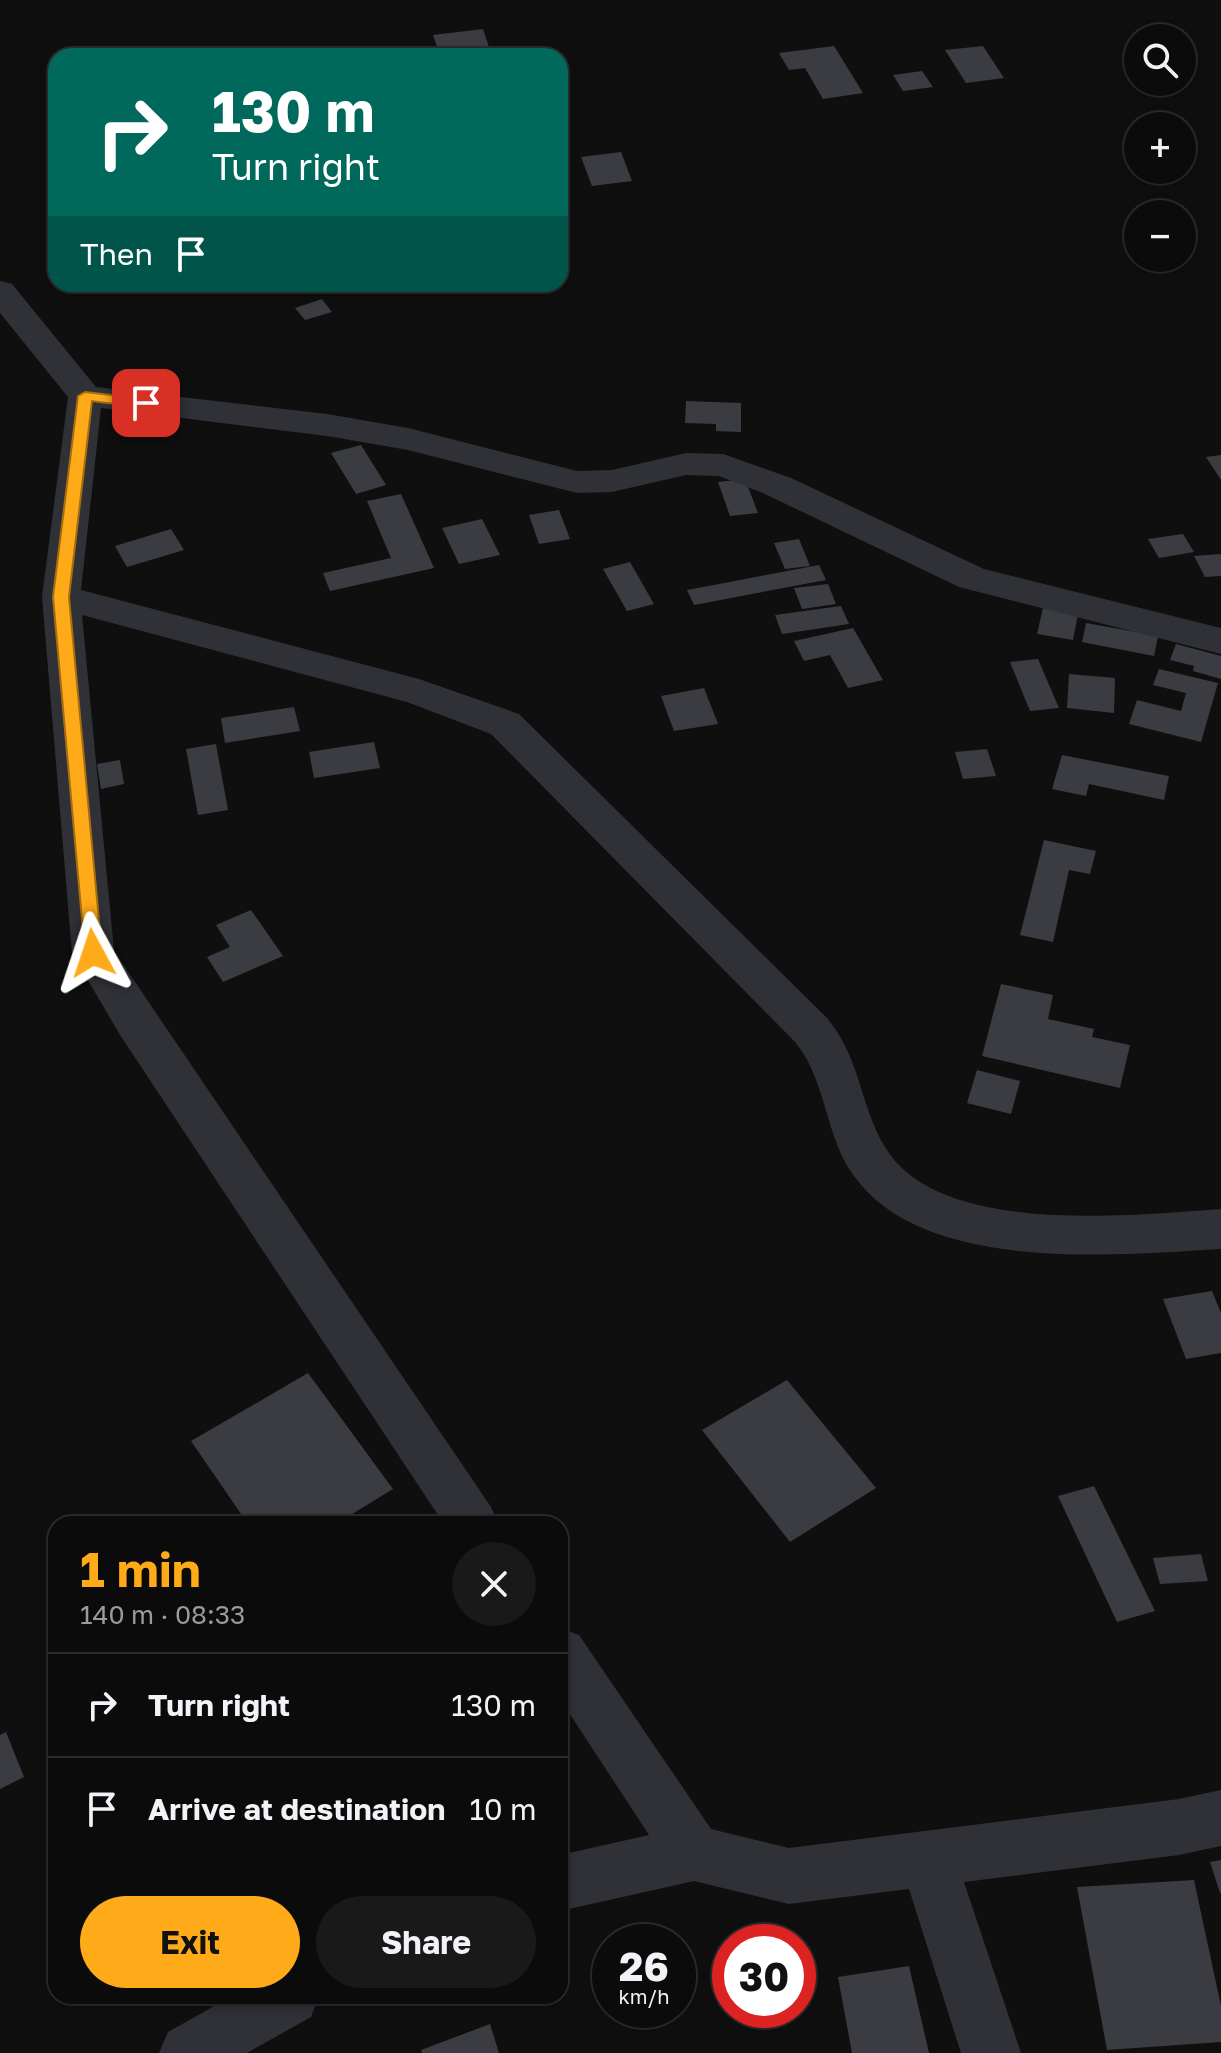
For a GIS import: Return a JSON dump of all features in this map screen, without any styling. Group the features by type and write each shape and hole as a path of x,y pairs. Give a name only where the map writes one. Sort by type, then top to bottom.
{"street":[{"path":"0,291 85,396 327,425 408,439 577,482 612,481 686,464 723,465 778,486 972,578 1221,641"},
{"path":"85,396 61,597 93,953 136,1023 468,1516"},
{"path":"61,597 419,692 505,724 781,997 822,1044 869,1164 902,1197 973,1226 1102,1235 1221,1229"},
{"path":"568,1665 694,1853"},
{"path":"568,1881 694,1853 789,1876 1179,1827 1221,1818"},
{"path":"928,1859 991,2053"},
{"path":"189,2053 276,2004"}],"building":[{"path":"483,29 489,48 438,48 433,35"},
{"path":"834,46 863,93 823,99 805,68 789,70 779,53"},
{"path":"983,46 1004,78 966,83 945,50"},
{"path":"922,71 933,87 903,91 893,75"},
{"path":"621,152 632,181 592,186 581,157"},
{"path":"322,299 332,312 305,320 295,308"},
{"path":"686,401 741,403 741,432 716,431 716,424 685,423"},
{"path":"361,445 386,485 356,494 331,453"},
{"path":"1221,455 1221,480 1206,457"},
{"path":"745,479 758,513 730,516 718,482"},
{"path":"401,494 434,568 330,591 323,573 391,558 367,501"},
{"path":"559,510 570,539 539,544 529,515"},
{"path":"482,519 500,555 459,564 442,528"},
{"path":"171,529 184,550 127,567 115,546"},
{"path":"1183,534 1194,552 1159,558 1148,539"},
{"path":"799,539 810,566 785,569 774,543"},
{"path":"1221,554 1221,576 1205,577 1194,556"},
{"path":"630,562 654,604 627,611 603,569"},
{"path":"819,565 826,580 694,605 687,590"},
{"path":"828,584 836,604 802,609 794,588"},
{"path":"841,606 849,624 782,634 775,615"},
{"path":"1043,608 1078,614 1073,640 1037,634"},
{"path":"1086,623 1158,636 1154,656 1082,642"},
{"path":"853,628 883,680 848,688 830,655 804,661 794,641"},
{"path":"1176,644 1221,656 1221,679 1193,671 1194,666 1170,660"},
{"path":"1038,659 1059,708 1030,711 1010,662"},
{"path":"1159,669 1218,683 1201,742 1129,724 1137,700 1181,711 1186,693 1153,685"},
{"path":"1069,674 1115,678 1114,713 1067,708"},
{"path":"704,688 718,724 674,731 661,696"},
{"path":"294,707 300,731 225,743 221,718"},
{"path":"374,742 380,768 314,778 309,752"},
{"path":"216,744 228,810 198,815 186,749"},
{"path":"987,749 996,776 963,779 955,752"},
{"path":"1062,755 1169,776 1164,800 1089,784 1086,796 1052,789"},
{"path":"120,760 124,784 101,789 97,764"},
{"path":"1044,840 1096,851 1090,874 1069,870 1053,942 1020,935"},
{"path":"251,910 283,956 223,982 207,957 230,947 216,925"},
{"path":"1001,984 1053,995 1048,1019 1094,1029 1092,1037 1130,1045 1120,1088 982,1056"},
{"path":"977,1070 1020,1081 1011,1114 967,1103"},
{"path":"1212,1291 1221,1313 1221,1353 1186,1359 1163,1299"},
{"path":"308,1373 393,1489 349,1516 243,1516 191,1441"},
{"path":"787,1380 876,1488 790,1542 702,1430"},
{"path":"1094,1486 1155,1611 1117,1622 1058,1496"},
{"path":"1201,1554 1208,1581 1160,1584 1153,1558"},
{"path":"6,1732 24,1777 0,1789 0,1735"},
{"path":"1221,1860 1221,1893 1220,1893 1210,1862"},
{"path":"1194,1880 1221,2006 1221,2042 1107,2050 1077,1887"},
{"path":"909,1966 929,2053 852,2053 838,1977"},
{"path":"490,2024 499,2053 422,2053 421,2050"}],"route":[{"path":"93,953 61,597 85,396 146,403"}]}
